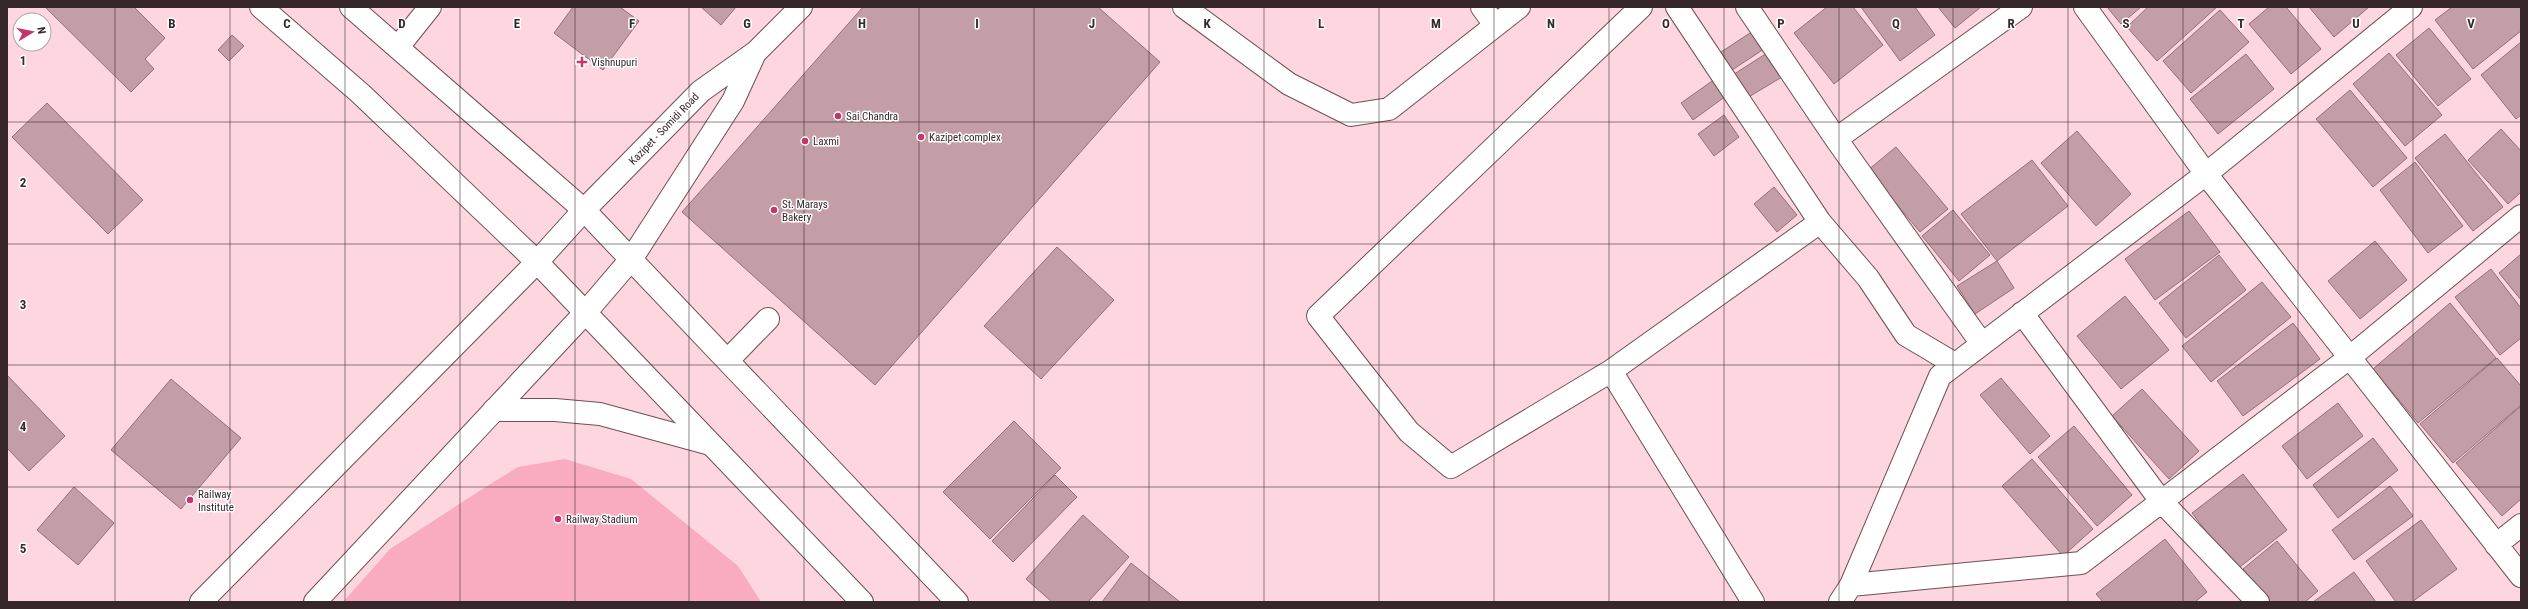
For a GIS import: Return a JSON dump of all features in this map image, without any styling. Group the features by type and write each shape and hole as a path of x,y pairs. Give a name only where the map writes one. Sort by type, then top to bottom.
{"main road":[{"path":"261,7 361,94 537,262 862,602"},
{"path":"352,7 584,210 632,258 958,602"},
{"path":"398,47 430,7"},
{"name":"Kazipet - Somidi Road","path":"201,602 537,262 584,210 701,91 756,52 801,7"},
{"path":"1184,7 1289,84 1351,115 1388,109 1519,7"},
{"path":"1482,7 1496,25"},
{"path":"1677,7 1820,222 1868,278 1906,335 1955,364"},
{"path":"1747,7 1836,139 1982,344"},
{"path":"1836,139 2021,7"},
{"path":"2085,7 2206,174 2348,358 2521,576"},
{"path":"1846,593 1940,376 2206,174 2411,7"},
{"path":"1636,9 1318,316 1409,432 1451,467 1611,371 1820,222"},
{"path":"315,602 585,313 632,258 733,101 756,52"},
{"path":"1846,593 2081,563 2348,358 2521,216"},
{"path":"2022,313 2161,501 2258,602"},
{"path":"728,360 768,319"},
{"path":"1611,371 1753,602"},
{"path":"494,410 555,410 600,414 710,444"},
{"path":"2496,545 2521,525"}],"shaded area":[{"name":"Railway Stadium","path":"565,459 631,479 738,566 761,602 343,602 390,549 484,488 518,467"}],"building":[{"path":"45,7 134,7 165,38 145,59 154,69 131,92 52,14 52,12"},
{"path":"573,7 620,7 639,21 603,70 554,33"},
{"path":"701,7 736,7 721,25"},
{"name":"Kazipet complex","path":"863,7 1098,7 1160,62 875,385 682,212"},
{"path":"1827,7 1853,7 1883,45 1834,84 1794,33"},
{"path":"1861,7 1915,7 1935,35 1900,61"},
{"path":"1938,7 1981,7 1955,28"},
{"path":"2107,7 2141,7 2121,24"},
{"path":"2148,7 2217,7 2157,61 2127,27"},
{"path":"2269,7 2286,7 2321,49 2291,74 2249,24"},
{"path":"2309,7 2369,7 2334,37"},
{"path":"2452,7 2521,7 2521,31 2473,69 2435,20"},
{"path":"2220,10 2249,42 2191,93 2163,61"},
{"path":"2429,28 2471,79 2438,106 2396,55"},
{"path":"1753,31 1764,49 1729,72 1718,54"},
{"path":"232,35 244,46 229,61 218,50"},
{"path":"2521,42 2521,115 2516,119 2481,75"},
{"path":"1767,53 1782,77 1742,101 1728,78"},
{"path":"2389,53 2442,115 2405,146 2353,84"},
{"path":"2246,54 2274,89 2218,134 2190,99"},
{"path":"1715,79 1726,96 1693,120 1681,103"},
{"path":"2350,90 2407,158 2373,187 2316,119"},
{"path":"47,103 143,200 108,234 12,137"},
{"path":"1724,115 1739,137 1714,156 1698,134"},
{"path":"2501,129 2521,151 2521,192 2508,204 2468,160"},
{"path":"2077,131 2131,194 2096,226 2041,163"},
{"path":"2445,134 2503,207 2473,231 2415,158"},
{"path":"1896,147 1948,209 1920,232 1868,170"},
{"path":"2032,160 2068,206 1997,261 1961,214"},
{"path":"2415,162 2463,226 2428,253 2380,190"},
{"path":"1774,187 1797,215 1777,232 1754,204"},
{"path":"1953,210 1990,255 1959,281 1922,236"},
{"path":"2189,211 2220,252 2155,300 2125,259"},
{"path":"2375,241 2407,280 2360,319 2328,281"},
{"path":"1057,247 1114,300 1041,379 984,326"},
{"path":"2521,254 2521,300 2499,273"},
{"path":"2219,255 2246,290 2186,338 2159,303"},
{"path":"1997,261 2014,288 1975,314 1957,286"},
{"path":"2491,269 2521,308 2521,338 2500,355 2455,297"},
{"path":"2262,282 2291,317 2211,382 2182,346"},
{"path":"2125,296 2169,350 2121,389 2077,336"},
{"path":"2450,303 2496,358 2418,423 2373,369"},
{"path":"2293,323 2320,359 2243,416 2217,381"},
{"path":"2497,358 2521,386 2521,405 2453,463 2420,424"},
{"path":"7,375 65,436 29,471 7,448"},
{"path":"2001,378 2050,436 2030,454 1980,395"},
{"path":"171,379 241,438 181,509 111,450"},
{"path":"2142,389 2199,451 2169,479 2112,416"},
{"path":"2338,403 2363,436 2307,479 2282,446"},
{"path":"2521,406 2521,499 2502,516 2456,463"},
{"path":"1014,421 1061,468 990,539 943,492"},
{"path":"2074,426 2132,495 2097,526 2038,457"},
{"path":"2373,438 2398,470 2338,518 2313,485"},
{"path":"2032,459 2093,529 2063,556 2002,486"},
{"path":"2243,474 2287,530 2236,570 2192,513"},
{"path":"1055,475 1077,497 1013,562 992,541"},
{"path":"2390,486 2413,516 2354,560 2332,530"},
{"path":"74,487 114,523 78,565 37,530"},
{"path":"1083,515 1129,557 1088,602 1052,602 1026,579"},
{"path":"2421,520 2457,569 2412,602 2396,602 2366,561"},
{"path":"2165,539 2207,592 2195,602 2103,602 2096,594"},
{"path":"2277,541 2318,591 2305,602 2270,602 2243,569"},
{"path":"1131,563 1180,602 1102,602"},
{"path":"2354,572 2376,602 2313,602"}],"place":[{"name":"Vishnupuri","path":"582,62"},
{"name":"Sai Chandra","path":"838,116"},
{"name":"Kazipet complex","path":"921,137"},
{"name":"Laxmi","path":"805,141"},
{"name":"St. Marays Bakery","path":"774,210"},
{"name":"Railway Institute","path":"190,500"},
{"name":"Railway Stadium","path":"558,519"}]}
